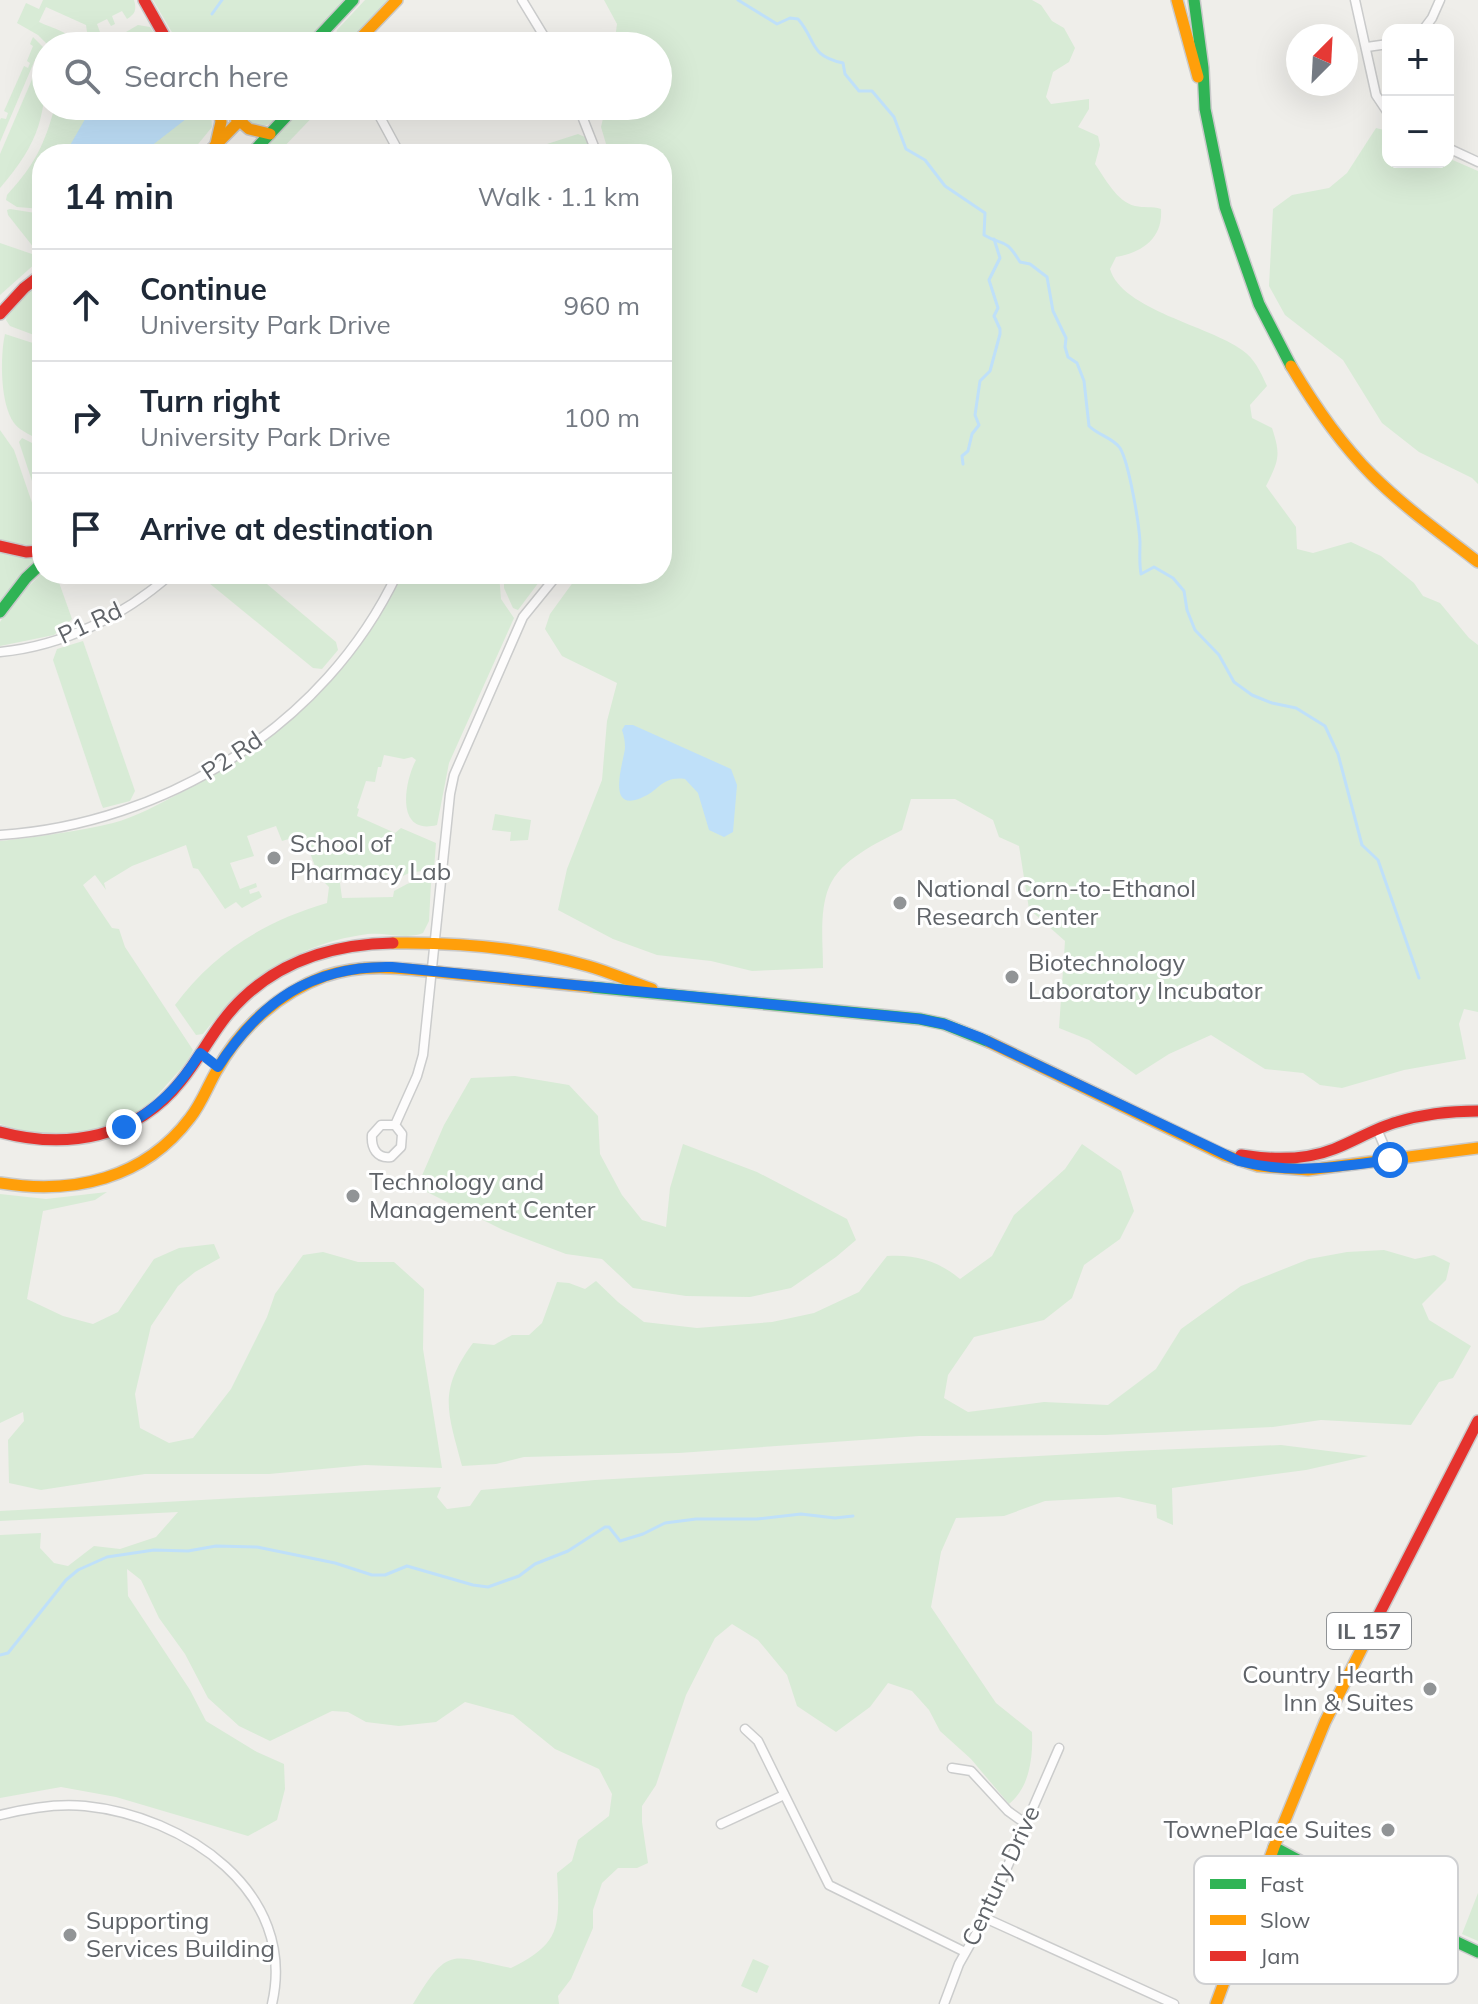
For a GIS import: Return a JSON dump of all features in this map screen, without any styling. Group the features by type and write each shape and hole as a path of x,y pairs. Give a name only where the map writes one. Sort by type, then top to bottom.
{"street":[{"path":"144,0 162,32"},
{"path":"323,32 353,0"},
{"path":"366,32 397,0"},
{"path":"522,0 541,32"},
{"path":"1177,0 1205,103 1220,182 1244,263 1260,306 1289,366 1324,418 1369,472 1397,499 1478,562"},
{"path":"1194,0 1205,103"},
{"path":"1355,0 1376,95 1382,104"},
{"path":"1426,24 1440,0"},
{"path":"1367,47 1382,45"},
{"path":"213,144 221,120"},
{"path":"238,120 249,131 270,134"},
{"path":"260,144 283,120"},
{"path":"382,120 395,144"},
{"path":"584,120 593,144"},
{"path":"217,144 240,122"},
{"path":"1454,151 1478,162"},
{"path":"0,314 32,282"},
{"path":"0,546 32,552"},
{"path":"0,612 32,572"},
{"name":"P1 Rd","path":"0,652 27,648 88,628 126,608 158,584"},
{"name":"P2 Rd","path":"0,835 79,824 134,808 192,782 245,750 294,711 337,666 378,609 392,584"},
{"path":"395,1125 423,1055 454,775 523,617 550,584"},
{"path":"0,1132 26,1139 87,1140 116,1131 143,1117 170,1095 235,1005 263,981 322,952 368,943 435,944 508,952 582,965 672,996"},
{"path":"0,1183 36,1189 74,1188 134,1168 165,1146 184,1125 204,1097 218,1067 255,1019 284,995 316,978 374,966 944,1024 981,1038 1239,1161 1275,1169 1308,1170 1478,1148"},
{"path":"200,1053 218,1067"},
{"path":"1198,1142 1242,1155 1284,1159 1330,1151 1377,1129 1423,1116 1478,1111"},
{"path":"387,1124 395,1125 402,1134 401,1147 391,1157 378,1154 371,1142 376,1129 387,1124"},
{"path":"1377,1129 1390,1160"},
{"name":"IL 157","path":"1271,1856 1325,1722 1404,1560 1478,1421"},
{"path":"745,1729 758,1741 829,1885 965,1952"},
{"name":"Century Drive","path":"944,2004 1059,1748"},
{"path":"952,1768 971,1771 1008,1811 1026,1824"},
{"path":"721,1824 784,1795"},
{"path":"0,1815 39,1807 109,1810 159,1826 205,1851 245,1886 264,1917 275,1960 272,2004"},
{"path":"1274,1847 1291,1856"},
{"path":"985,1918 1174,2004"},
{"path":"1458,1943 1478,1952"},
{"name":"IL 157","path":"1216,2004 1223,1984"}],"green space":[{"path":"43,0 134,0 135,9 127,19 122,11 112,16 115,24 111,26 107,19 97,24 100,32 87,32 86,25 46,7 39,22 62,32 33,32 17,23 26,3 39,9"},
{"path":"153,0 345,0 315,32 172,32"},
{"path":"365,0 388,0 359,32 337,30"},
{"path":"604,0 1032,0 1041,5 1052,21 1064,28 1075,48 1069,62 1053,72 1046,97 1051,104 1089,99 1089,109 1078,127 1098,136 1100,145 1095,164 1123,200 1135,206 1161,209 1155,236 1143,247 1116,257 1110,269 1118,283 1131,296 1149,306 1228,341 1247,354 1257,366 1267,386 1250,405 1252,418 1272,428 1277,445 1276,463 1266,486 1296,527 1297,549 1313,553 1351,542 1381,556 1414,583 1423,596 1440,603 1478,645 1478,1012 1464,1009 1459,1024 1466,1059 1404,1070 1342,1088 1320,1085 1303,1073 1265,1069 1211,1035 1169,1054 1136,1075 1089,1040 1059,1028 1065,941 1029,909 1019,846 999,837 993,820 955,799 911,799 902,830 861,853 842,868 829,887 824,906 823,968 752,971 711,961 657,955 613,939 558,910 567,869 602,780 607,721 617,683 562,656 545,629 550,614 572,584 672,584 672,144 606,144 601,127 603,120 672,120 672,32 616,32 617,24"},
{"path":"138,25 150,27 153,32 126,32"},
{"path":"32,48 32,67 0,142 0,120 6,119 8,113 4,111 24,66 28,68 30,63 27,61"},
{"path":"32,79 32,120 40,120 38,126 33,141 0,188 0,154"},
{"path":"51,120 211,120 212,127 198,144 42,144"},
{"path":"245,120 275,120 259,128 243,122"},
{"path":"288,120 310,120 287,144 265,144"},
{"path":"1376,128 1382,130 1382,168 1454,168 1454,161 1478,171 1478,484 1472,478 1419,452 1382,423 1343,360 1285,315 1269,286 1273,209 1292,195 1329,188 1347,173"},
{"path":"578,134 585,137 587,144 547,144"},
{"path":"32,162 32,208 17,207 6,200"},
{"path":"7,210 32,212 32,245 8,215"},
{"path":"0,243 32,254 32,266 0,295"},
{"path":"32,290 32,334 10,326 6,320"},
{"path":"5,334 32,343 32,436 20,429 9,415 2,380"},
{"path":"0,430 14,450 32,503 32,545 0,541"},
{"path":"22,438 32,443 32,481 19,442"},
{"path":"0,552 32,557 32,566 0,601"},
{"path":"32,583 60,584 72,619 54,635 0,646 0,622 14,601"},
{"path":"210,584 267,584 336,642 338,650 322,669 313,668"},
{"path":"397,584 500,584 501,599 514,618 449,763 437,825 423,826 414,822 409,815 406,792 416,760 412,757 404,759 384,755 375,782 366,781 357,808 357,816 395,833 401,828 436,843 434,869 409,873 395,880 395,875 343,875 340,883 342,898 393,897 394,891 412,882 421,880 431,883 429,921 423,933 410,936 368,934 296,955 255,981 203,1034 196,1035 175,1005 190,986 242,941 282,919 327,903 329,887 319,877 309,850 297,852 292,838 282,841 276,826 247,836 254,856 230,863 240,889 256,883 257,887 249,890 250,894 259,891 262,897 242,908 236,902 225,909 198,869 193,868 186,845 132,866 104,883 106,890 95,875 83,885 112,928 119,929 125,947 193,1050 154,1099 119,1123 86,1133 51,1135 0,1124 0,841 122,820 215,773 280,728 309,702 361,643"},
{"path":"504,584 538,584 518,610 513,608"},
{"path":"83,641 135,791 130,801 103,808 53,660 57,649"},
{"path":"495,814 531,820 528,840 510,841 511,832 492,830"},
{"path":"515,1076 569,1085 598,1116 600,1154 622,1195 642,1220 666,1227 670,1188 683,1144 757,1172 847,1219 856,1240 791,1288 750,1297 686,1296 633,1288 602,1259 566,1254 503,1230 417,1187 444,1125 471,1078"},
{"path":"1082,1144 1121,1171 1134,1211 1120,1239 1084,1265 1072,1298 1044,1320 974,1337 948,1375 944,1398 968,1412 1044,1402 1108,1405 1156,1369 1181,1329 1241,1286 1309,1259 1347,1252 1384,1250 1415,1259 1434,1255 1450,1263 1446,1280 1422,1304 1429,1320 1471,1346 1453,1378 1439,1382 1411,1425 1321,1420 1273,1427 1105,1435 919,1436 679,1453 524,1457 496,1464 462,1466 450,1416 450,1389 454,1375 473,1343 494,1345 512,1335 529,1335 542,1323 557,1282 585,1289 596,1281 644,1322 697,1328 772,1322 814,1313 859,1292 887,1256 926,1260 960,1279 992,1256 1014,1215 1065,1169"},
{"path":"107,1192 95,1200 43,1211 27,1299 63,1316 93,1324 118,1312 154,1259 179,1248 214,1244 220,1258 178,1286 151,1326 135,1394 140,1428 169,1443 193,1438 231,1389 267,1317 275,1294 303,1255 323,1252 358,1262 394,1262 424,1289 423,1349 442,1468 365,1465 269,1474 145,1474 41,1490 9,1483 8,1440 24,1421 23,1412 0,1423 0,1194 46,1199"},
{"path":"1281,1445 1368,1456 1306,1470 1172,1488 1173,1525 1157,1518 1156,1505 1119,1497 1045,1501 1004,1516 956,1518 941,1552 931,1607 996,1703 1032,1732 1031,1761 1026,1780 1009,1804 971,1759 940,1731 929,1710 912,1691 888,1683 870,1707 836,1732 797,1706 787,1675 758,1640 732,1624 715,1638 686,1695 656,1785 642,1806 648,1863 637,1868 618,1868 602,1883 593,1910 593,1928 571,1979 558,1996 559,2004 413,2004 435,1972 453,1959 511,1968 540,1950 548,1941 557,1920 557,1873 572,1861 578,1840 609,1816 612,1794 599,1769 555,1749 513,1715 465,1702 436,1722 399,1726 366,1722 348,1712 332,1711 270,1741 239,1726 208,1698 185,1654 159,1618 141,1580 127,1569 128,1596 190,1690 206,1721 257,1752 284,1764 285,1789 277,1820 248,1836 116,1797 61,1787 0,1798 0,1535 41,1533 40,1548 54,1563 68,1566 94,1546 120,1549 156,1537 178,1512 0,1521 0,1511 441,1487 437,1497 447,1509 470,1506 481,1490 595,1480"},
{"path":"1478,1893 1478,1941 1462,1934"},
{"path":"753,1959 769,1966 757,1993 741,1986"}],"water":[{"path":"85,120 185,120 154,144 71,144"},
{"path":"625,725 633,725 731,769 737,785 733,832 724,837 709,830 698,793 685,779 666,782 641,798 630,801 623,798 619,784 625,748 622,730"}],"waterway":[{"path":"212,14 222,0"},
{"path":"738,0 777,24 790,18 798,19 818,51 843,63 845,74 859,91 872,91 894,117 906,149 925,160 945,186 985,213 984,235 1007,245 1020,262 1030,264 1047,277 1053,311 1066,338 1068,357 1077,363 1084,381 1089,426 1117,445 1123,456 1138,521 1141,574 1154,567 1173,578 1184,591 1195,630 1219,655 1234,682 1252,695 1296,708 1325,726 1338,754 1362,845 1378,860 1419,978"},
{"path":"963,464 962,456 968,451 972,434 979,425 975,415 980,381 990,371 1000,334 994,316 998,308 989,280 1000,258 994,239"},
{"path":"0,1655 8,1653 66,1580 78,1570 107,1557 154,1550 257,1547 335,1563 372,1575 385,1575 407,1566 488,1587 519,1576 535,1564 568,1551 605,1527 609,1527 620,1541 665,1523 696,1519 757,1519 801,1514 835,1518 853,1516"}],"traffic: fast":[{"path":"323,32 353,0"},
{"path":"1194,0 1205,109 1225,207 1259,304 1291,366"},
{"path":"260,144 283,120"},
{"path":"0,612 32,572"},
{"path":"591,987 920,1019 944,1024 989,1042"},
{"path":"1274,1847 1291,1856"},
{"path":"1458,1943 1478,1952"}],"traffic: slow":[{"path":"366,32 397,0"},
{"path":"1177,0 1198,77"},
{"path":"216,144 221,120"},
{"path":"239,120 249,129 270,134"},
{"path":"217,144 240,120"},
{"path":"1291,366 1328,423 1360,463 1397,498 1478,562"},
{"path":"393,943 467,945 541,955 596,968 652,989"},
{"path":"0,1183 27,1186 80,1184 129,1169 151,1156 172,1139 190,1118 227,1054 250,1026 277,1002 325,976 358,969 391,968 591,987"},
{"path":"989,1042 1224,1155 1258,1166 1308,1170 1478,1148"},
{"path":"1271,1856 1325,1722 1372,1628"},
{"path":"1216,2004 1223,1984"}],"traffic: jam":[{"path":"144,0 162,32"},
{"path":"0,314 32,282"},
{"path":"0,546 32,552"},
{"path":"0,1132 50,1140 75,1139 122,1127 163,1100 189,1071 225,1017 259,984 312,956 352,947 393,943"},
{"path":"1241,1155 1276,1158 1311,1156 1407,1119 1478,1111"},
{"path":"1372,1628 1478,1421"}],"place":[{"name":"School of Pharmacy Lab","path":"274,858"},
{"name":"National Corn-to-Ethanol Research Center","path":"900,903"},
{"name":"Biotechnology Laboratory Incubator","path":"1012,977"},
{"name":"Technology and Management Center","path":"353,1196"},
{"name":"Country Hearth Inn & Suites","path":"1430,1689"},
{"name":"TownePlace Suites","path":"1388,1830"},
{"name":"Supporting Services Building","path":"70,1935"}],"route":[{"path":"124,1127 143,1117 170,1095 200,1053 218,1067 255,1019 296,988 333,972 374,966 920,1019 981,1038 1239,1161 1275,1169 1308,1170 1390,1160"}]}
